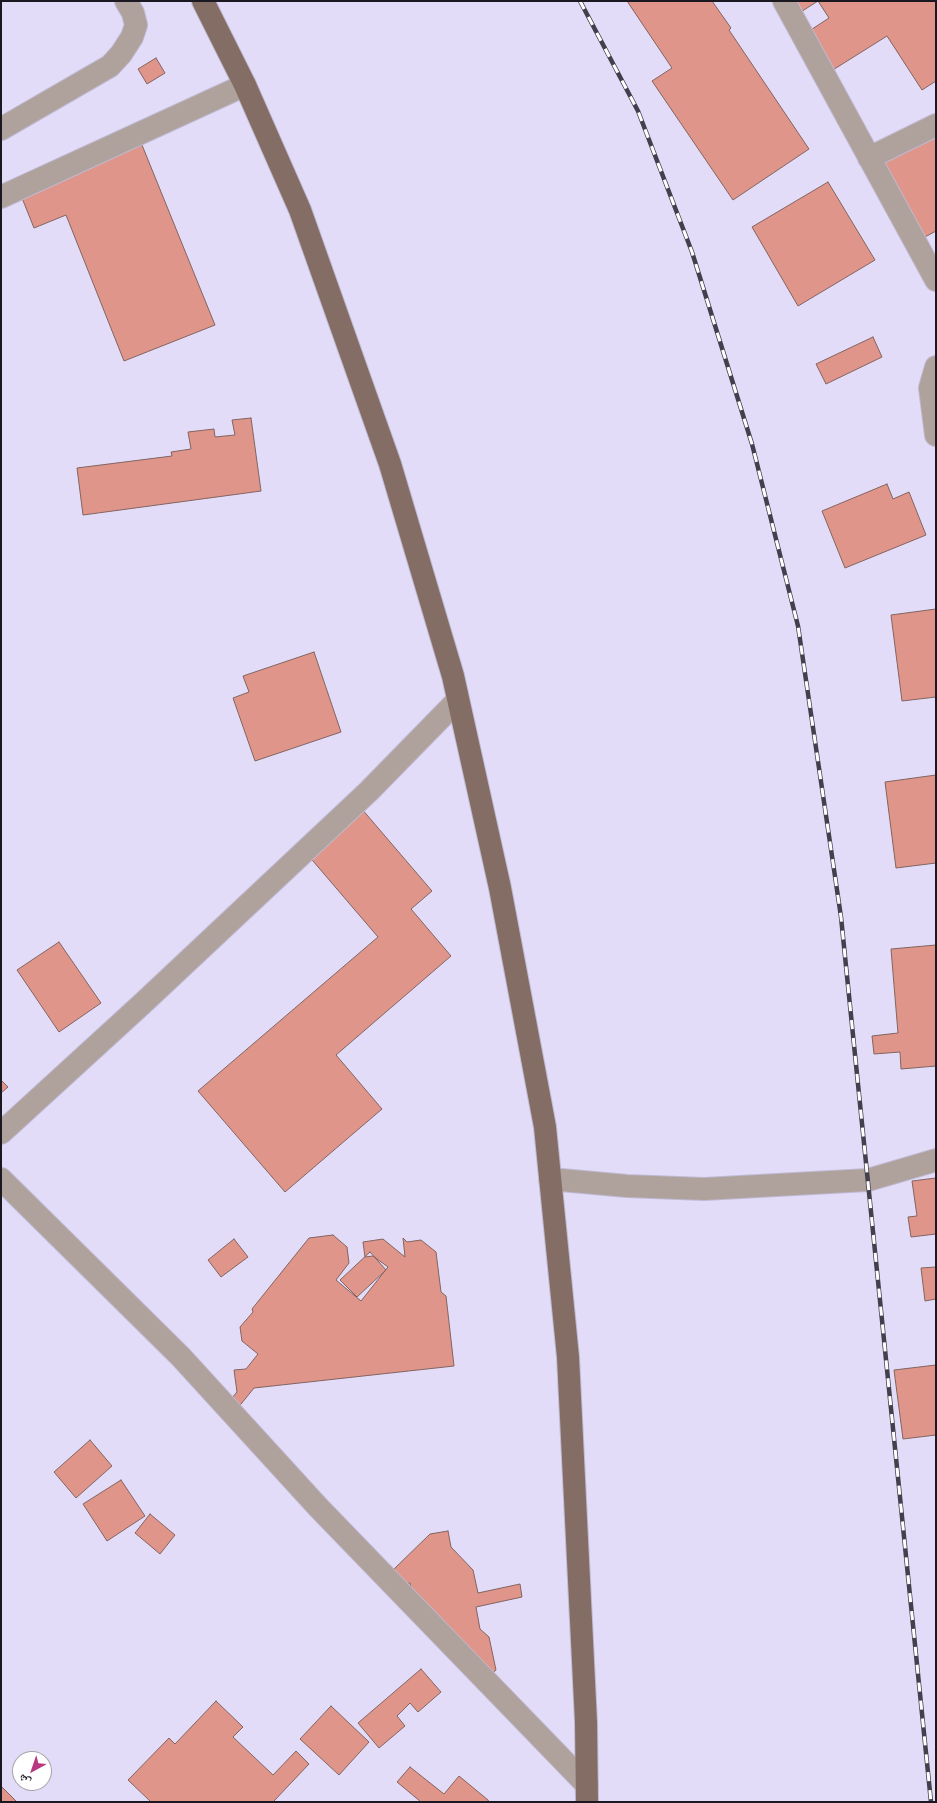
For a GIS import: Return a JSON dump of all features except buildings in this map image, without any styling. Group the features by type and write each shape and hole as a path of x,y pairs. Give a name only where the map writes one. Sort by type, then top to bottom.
{"main road":[{"path":"203,1 245,85 300,210 390,464 453,676 502,896 545,1127 568,1357 586,1722 587,1794"}],"street":[{"path":"2,127 110,66 132,37 136,25 133,13 126,1"},
{"path":"784,1 936,280"},
{"path":"1,197 245,85"},
{"path":"869,158 936,125"},
{"path":"936,367 930,388 936,435"},
{"path":"1,1134 142,1004 363,796 458,700"},
{"path":"550,1179 627,1186 704,1189 868,1180 936,1160"},
{"path":"1,1180 181,1357 318,1507 587,1794"}],"railway":[{"path":"580,1 638,111 692,252 752,444 798,626 841,917 931,1802"}]}
